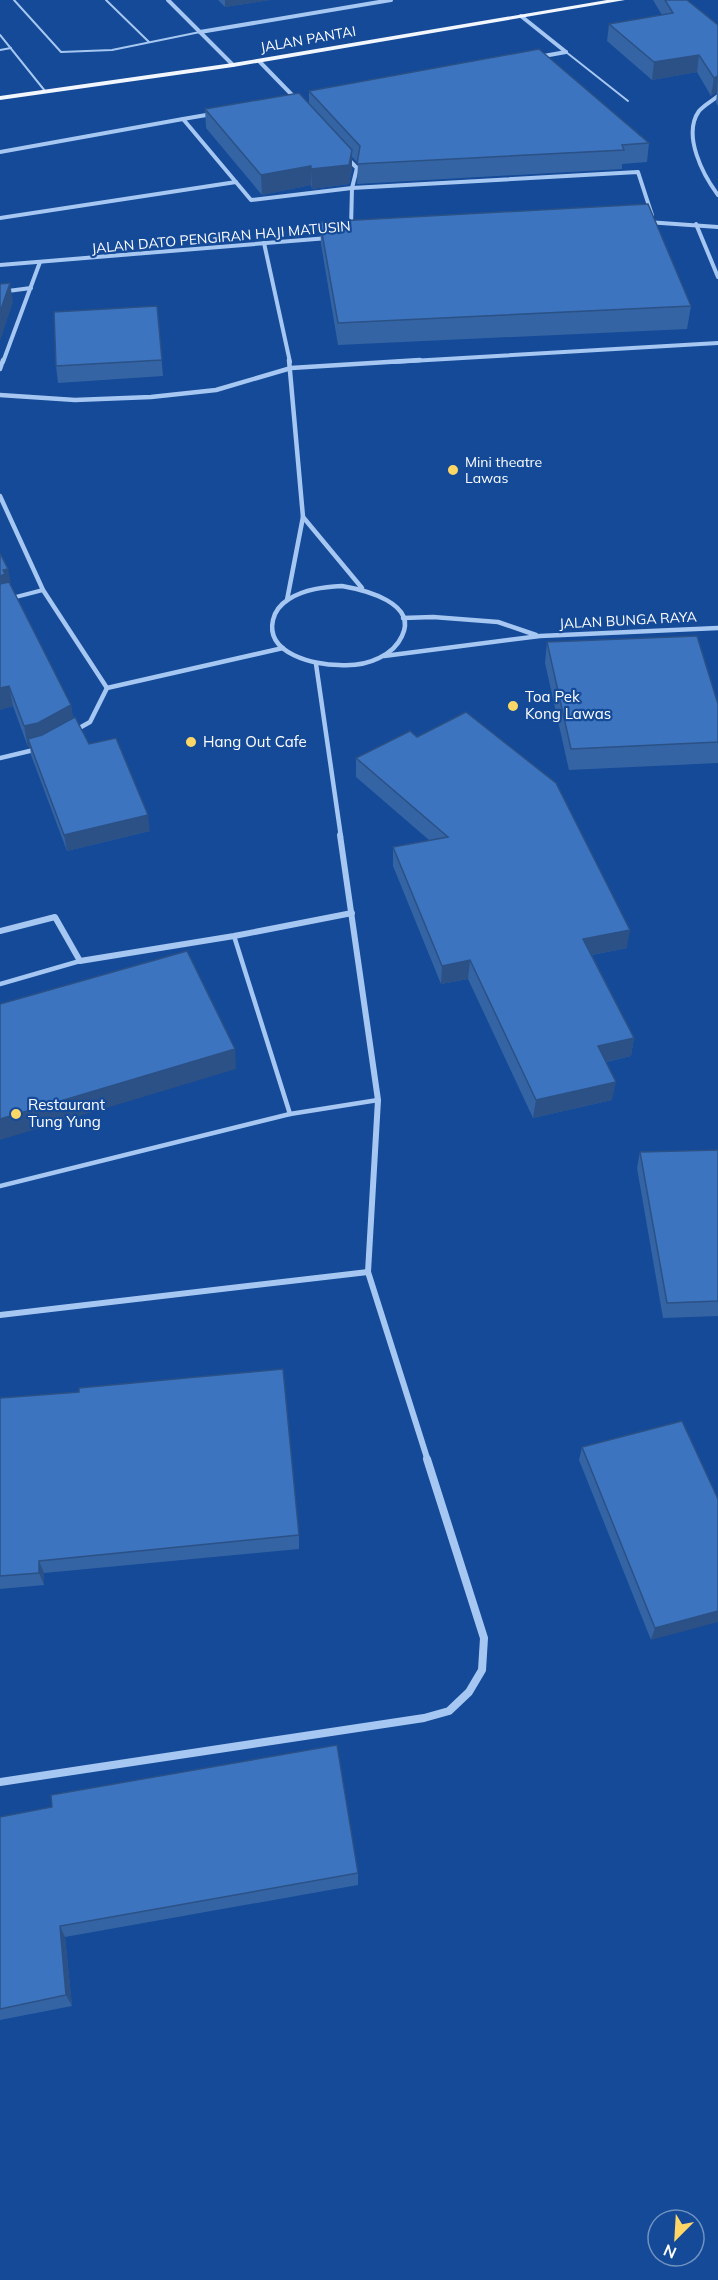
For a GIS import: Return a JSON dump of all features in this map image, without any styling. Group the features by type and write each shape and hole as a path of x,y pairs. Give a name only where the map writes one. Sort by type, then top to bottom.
{"main road":[{"name":"JALAN PANTAI","path":"0,98 233,66 621,0"}],"street":[{"path":"168,0 233,66"},
{"path":"200,32 391,0"},
{"path":"521,16 566,52"},
{"path":"531,58 566,52"},
{"path":"259,61 296,99 284,101"},
{"path":"718,96 699,111 693,133 698,156 718,195"},
{"path":"0,152 217,113"},
{"path":"183,118 251,200 352,188 638,172 654,221"},
{"path":"342,151 357,168 352,188 351,237"},
{"path":"0,218 236,182"},
{"path":"642,222 718,227"},
{"path":"696,224 718,277"},
{"name":"JALAN DATO PENGIRAN HAJI MATUSIN","path":"0,265 329,238"},
{"path":"264,243 291,368 303,517 287,600"},
{"path":"0,369 40,262"},
{"path":"0,292 31,288"},
{"path":"0,395 75,400 151,397 216,390 291,368 718,343"},
{"path":"0,496 43,590 107,688"},
{"path":"303,517 362,588"},
{"path":"322,587 362,588 381,595 396,606 403,618 404,632 397,645 382,656 362,664 339,666 316,664 298,658 283,648 274,637 272,624 277,612 287,600 303,592 322,587"},
{"path":"403,618 433,616 498,622 540,636"},
{"name":"JALAN BUNGA RAYA","path":"382,656 540,636 718,628"},
{"path":"107,688 283,648"},
{"path":"0,1782 424,1718 449,1711 469,1692 482,1670 484,1638 368,1272 378,1100 316,664"},
{"path":"71,732 90,722 107,688"},
{"path":"0,758 43,748"},
{"path":"0,931 55,917 80,961 234,936 352,912"},
{"path":"0,1315 368,1272"}],"lane":[{"path":"14,0 61,52 78,55 200,32"},
{"path":"106,0 149,42"},
{"path":"0,35 45,91"},
{"path":"0,50 11,48"},
{"path":"566,52 628,101"},
{"path":"0,601 43,590"},
{"path":"234,936 290,1114"},
{"path":"0,984 80,961"},
{"path":"0,1186 290,1114 378,1100"}],"building":[{"path":"665,0 687,0 718,25 718,76 714,78 699,55 654,62 609,24 673,13"},
{"path":"539,49 649,143 622,145 624,150 357,164 360,146 309,91"},
{"path":"299,93 352,150 349,165 311,169 311,166 261,175 205,109"},
{"path":"648,204 691,306 338,323 320,222"},
{"path":"10,283 0,312 0,284"},
{"path":"157,306 162,360 56,366 54,312"},
{"path":"0,553 8,569 3,570 5,574 0,576"},
{"path":"9,582 71,705 38,723 24,726 9,686 0,688 0,584"},
{"path":"697,636 718,704 718,742 571,749 547,642"},
{"path":"466,712 556,783 630,930 583,939 634,1038 598,1046 616,1082 536,1100 470,960 442,966 393,847 448,837 356,758 410,731 417,737"},
{"path":"75,717 89,744 116,738 148,815 64,835 28,739 42,735"},
{"path":"187,951 235,1049 0,1119 0,1004"},
{"path":"718,1150 718,1301 667,1303 640,1152"},
{"path":"283,1369 299,1535 39,1561 39,1573 0,1576 0,1398 79,1392 79,1388"},
{"path":"682,1421 718,1499 718,1611 655,1628 582,1447"},
{"path":"337,1745 358,1873 60,1926 66,1995 0,2009 0,1817 52,1807 51,1795"}],"place":[{"name":"Mini theatre Lawas","path":"453,470"},
{"name":"Toa Pek Kong Lawas","path":"513,706"},
{"name":"Hang Out Cafe","path":"191,742"},
{"name":"Restaurant Tung Yung","path":"16,1114"}]}
